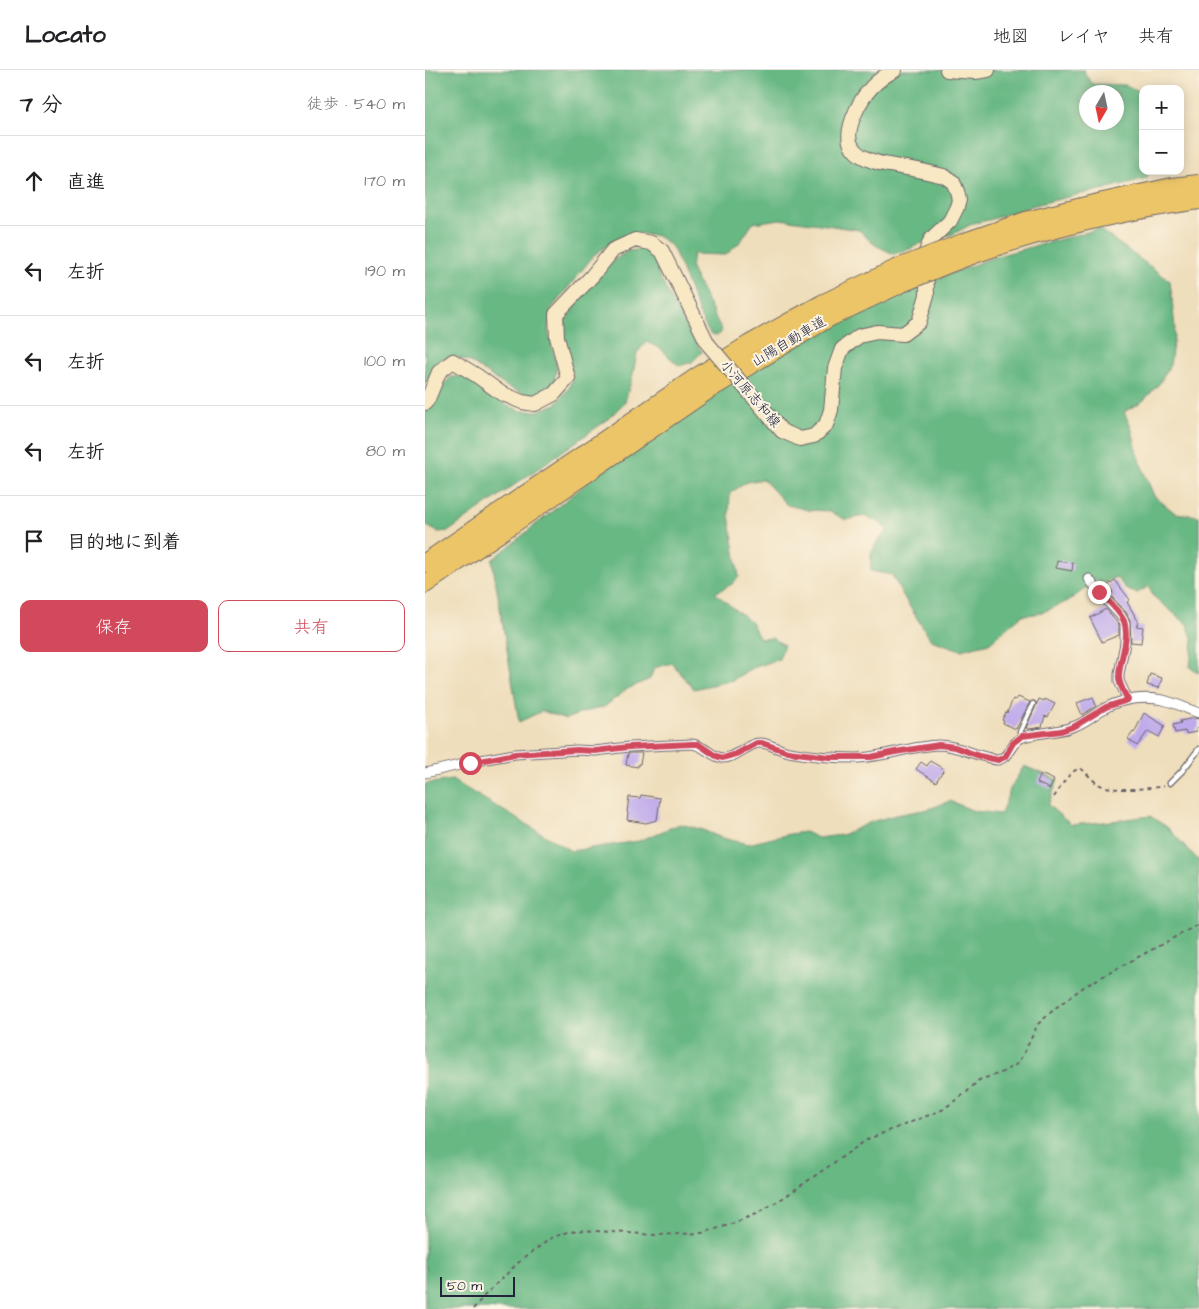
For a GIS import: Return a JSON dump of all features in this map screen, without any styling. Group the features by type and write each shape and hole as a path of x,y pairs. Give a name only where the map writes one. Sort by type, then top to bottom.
{"highway":[{"name":"山陽自動車道","path":"425,584 708,390 899,276 965,242 1026,222 1094,204 1172,187 1199,184"},
{"name":"山陽自動車道","path":"425,563 697,377 750,344 822,304 899,276 1029,236 1096,219 1199,200"}],"main road":[{"name":"小河原志和線","path":"425,402 439,372 453,361 501,393 522,402 535,404 554,394 567,378 557,337 556,314 592,276 613,250 635,240 651,243 662,251 708,344 782,431 800,439 814,436 826,425 831,410 835,368 842,349 859,336 877,332 903,334 919,322 927,296 926,252 931,238 950,221 959,200 953,182 944,176 878,163 859,154 852,148 849,139 850,128 853,117 865,95 872,86 888,73 895,70"},
{"path":"947,70 975,72 988,70"}],"street":[{"path":"1089,579 1125,623 1125,643 1119,681 1128,700"},
{"path":"425,772 515,754 577,750 595,751 629,747 692,744 698,744 716,756 723,758 736,754 757,743 762,743 788,752 856,758 939,745 955,747 979,756 998,760 1005,757 1013,743 1022,736 1061,731 1075,726 1106,707 1128,700 1155,698 1199,712"}],"lane":[{"path":"1022,736 1020,732 1033,704"},
{"path":"1170,783 1199,749"}],"path":[{"path":"1055,797 1069,775 1073,771 1080,769 1093,781 1105,787 1146,789 1170,783"},
{"path":"473,1309 520,1262 551,1238 568,1232 581,1230 657,1235 702,1234 758,1214 868,1139 942,1110 967,1092 979,1080 1001,1073 1017,1064 1038,1024 1058,1006 1085,986 1199,924"}],"green space":[{"path":"425,70 1085,70 1084,72 1092,84 1126,85 1139,91 1139,175 1148,175 1147,178 1035,205 974,223 953,234 894,254 875,245 859,230 780,219 753,223 741,241 726,255 693,254 691,269 722,331 717,336 710,334 701,318 673,248 658,236 635,233 615,240 594,255 551,309 548,330 557,368 553,385 542,395 529,396 506,386 470,362 452,356 439,361 425,385"},
{"path":"1099,229 1170,281 1175,328 1170,365 1159,384 1143,401 1124,412 1131,427 1140,462 1154,496 1175,513 1199,516 1199,673 1190,667 1193,640 1187,624 1153,596 1149,586 1137,593 1127,590 1116,577 1104,583 1096,581 1068,601 1048,610 1022,615 989,643 961,650 931,640 892,575 871,571 871,554 877,542 888,530 879,522 864,516 846,520 829,511 809,510 787,505 763,479 747,482 730,493 729,515 739,577 732,584 715,593 752,623 761,639 772,638 784,645 779,659 750,669 733,680 694,689 672,663 654,668 650,679 627,689 604,707 566,719 542,711 519,722 492,560 676,411 816,333 902,292 997,256"},
{"path":"643,249 656,257 658,274 685,325 702,352 692,362 679,366 660,348 646,342 637,353 625,402 607,420 449,531 438,532 425,525 425,411 431,406 439,389 451,377 466,376 506,405 521,411 537,411 556,404 569,388 573,376 564,342 565,322 574,307 611,262 628,251"},
{"path":"1024,766 1058,780 1048,805 1071,825 1150,816 1167,827 1199,861 1199,1309 425,1309 425,784 452,780 571,851 639,841 680,824 700,829 722,838 748,844 805,832 818,838 842,835 871,822 929,809 950,801 974,811 1001,814 1011,787"}],"building":[{"path":"1057,561 1073,563 1072,571 1056,568"},
{"path":"1115,580 1130,600 1127,602 1138,621 1136,626 1143,627 1141,643 1131,642 1130,620 1126,612 1110,595 1113,592 1108,585"},
{"path":"1106,609 1119,625 1119,635 1102,642 1090,618"},
{"path":"1150,674 1162,678 1159,688 1147,685"},
{"path":"1018,697 1030,702 1016,729 1003,723 1004,721 1002,720 1013,699 1016,700"},
{"path":"1093,697 1096,706 1082,715 1077,703"},
{"path":"1039,699 1044,701 1045,699 1055,704 1048,717 1045,716 1042,727 1026,728"},
{"path":"1144,713 1165,726 1159,737 1148,731 1137,746 1128,739 1134,733"},
{"path":"1194,718 1199,719 1199,728 1196,729 1196,732 1186,734 1185,731 1175,733 1173,725 1181,723 1180,721"},
{"path":"628,753 642,753 638,767 626,765"},
{"path":"930,761 944,769 936,782 916,769 921,762 927,766"},
{"path":"1041,774 1054,780 1050,789 1037,783"},
{"path":"641,795 660,798 657,820 646,823 627,820 629,797 640,798"}],"route":[{"path":"470,763 515,754 577,750 595,751 629,747 692,744 698,744 716,756 723,758 736,754 757,743 788,752 856,758 939,745 955,747 979,756 998,760 1005,757 1013,743 1022,736 1061,731 1075,726 1106,707 1128,700 1119,681 1125,643 1125,623 1099,592"}]}
